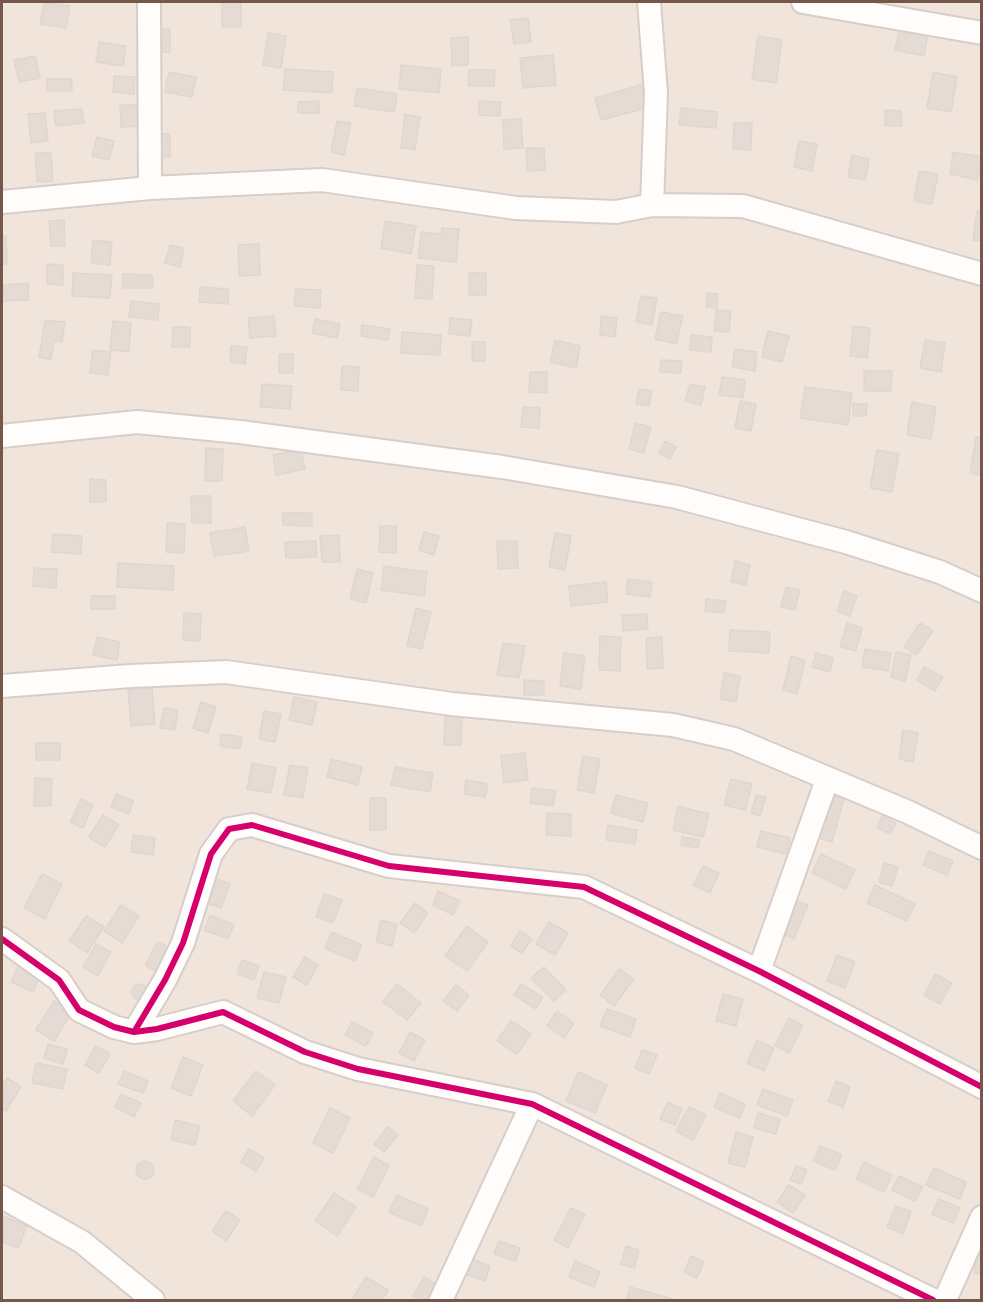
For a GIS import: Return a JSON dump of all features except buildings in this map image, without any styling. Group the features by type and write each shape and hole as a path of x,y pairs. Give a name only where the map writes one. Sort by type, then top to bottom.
{"street":[{"path":"149,2 150,188"},
{"path":"649,2 656,93 652,205"},
{"path":"803,2 981,33"},
{"path":"2,202 150,188 322,180 516,208 616,212 652,205 743,206 981,274"},
{"path":"2,436 137,422 240,432 502,467 677,497 846,542 940,572 981,591"},
{"path":"2,686 130,676 226,672 452,704 673,725 734,739 827,780 908,812 981,848"},
{"path":"759,971 827,780"},
{"path":"134,1032 165,980 183,943 211,854 228,829 252,825 389,866 584,887 759,971 981,1087"},
{"path":"2,939 59,980 79,1010 114,1027 134,1032 157,1029 223,1012 305,1052 358,1069 532,1104 933,1300"},
{"path":"441,1300 532,1104"},
{"path":"2,1197 82,1242 153,1300"},
{"path":"945,1300 981,1217"}],"shaded area":[{"path":"2,2 981,2 981,1300 2,1300"}],"cycle path":[{"path":"134,1032 165,980 183,943 211,854 229,829 252,825 389,866 584,887 759,971 982,1087"},
{"path":"2,939 59,980 79,1010 114,1027 134,1032 157,1029 223,1012 305,1052 358,1069 532,1104 933,1300"}]}
